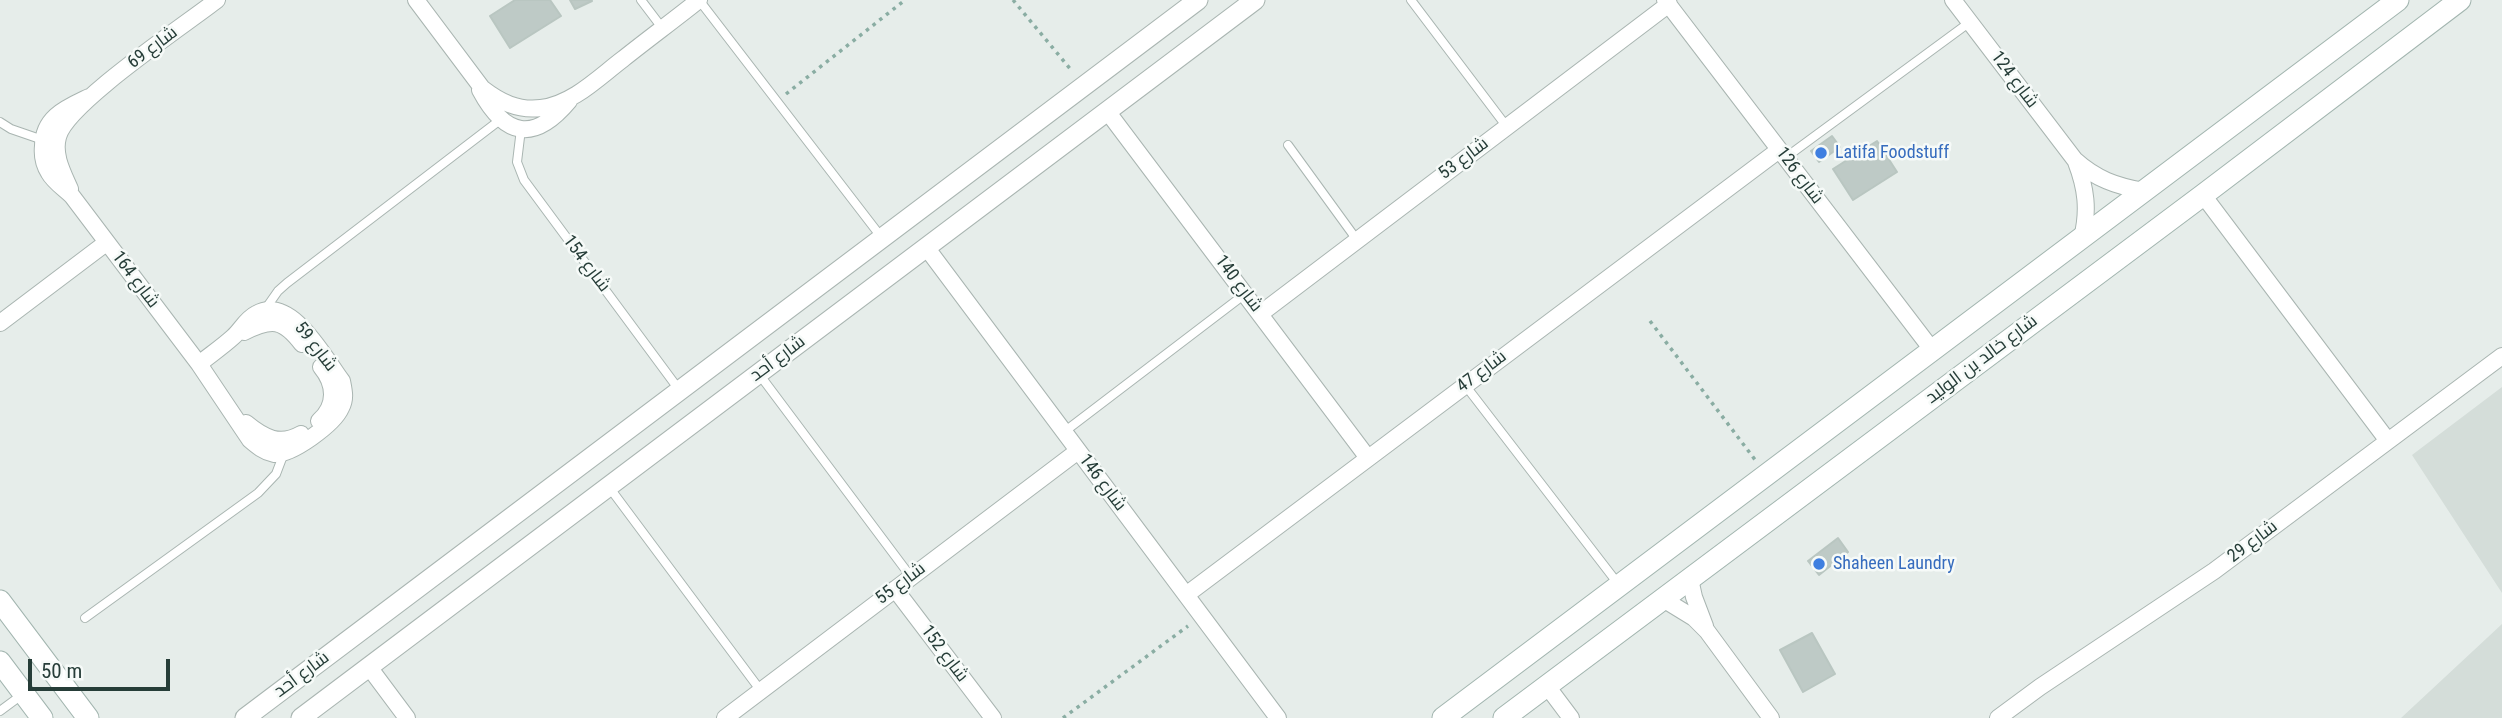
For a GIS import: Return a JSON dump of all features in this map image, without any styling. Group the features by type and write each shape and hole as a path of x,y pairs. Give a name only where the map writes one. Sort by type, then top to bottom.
{"main road":[{"name":"شارع خالد بن الوليد","path":"1443,718 2398,0"},
{"name":"شارع خالد بن الوليد","path":"1504,718 2460,0"},
{"path":"1760,478 1753,498 1762,511 1778,513"},
{"path":"1714,514 1729,518 1734,523 1737,530 1735,545"},
{"path":"0,601 88,718"},
{"path":"0,662 42,718"}],"street":[{"name":"شارع 69","path":"43,140 47,125 55,116 89,97 217,0"},
{"path":"416,0 482,88 495,98 526,108 558,104 573,97"},
{"path":"472,75 492,112 500,120 521,129 541,126 550,121 573,97 699,0"},
{"name":"شارع أحد","path":"245,718 262,711 1198,0"},
{"name":"شارع أحد","path":"301,718 1255,0"},
{"name":"شارع 124","path":"1953,0 2075,160 2089,173 2106,182 2144,191"},
{"name":"شارع 53","path":"1260,313 1507,127 1667,2"},
{"name":"شارع 126","path":"1667,2 1933,351"},
{"name":"شارع 69","path":"72,197 57,152 57,139 61,128 89,97"},
{"name":"شارع 140","path":"1107,111 1368,458"},
{"path":"43,140 43,153 50,175 72,197"},
{"path":"1007,144 1009,161 1014,166 1030,169"},
{"name":"شارع 47","path":"1186,595 1465,384 1782,154"},
{"name":"شارع 124","path":"2075,160 2087,199 2087,219 2082,238"},
{"path":"2203,195 2388,441"},
{"name":"شارع 164","path":"72,197 232,411"},
{"path":"0,323 106,243"},
{"name":"شارع 146","path":"926,247 1278,718"},
{"path":"198,364 232,338 250,318 264,311"},
{"name":"شارع 59","path":"264,311 281,311 295,319 328,376 332,392 330,408 316,429 301,444 284,453"},
{"name":"شارع 59","path":"232,338 261,324 278,324 293,332 314,352"},
{"name":"شارع 29","path":"1998,718 2214,571 2502,356"},
{"path":"663,404 683,431"},
{"path":"232,411 258,433 281,441 316,429"},
{"path":"232,411 250,440 261,450 274,454 284,453"},
{"name":"شارع 55","path":"724,718 1078,451"},
{"path":"1690,579 1707,631"},
{"name":"شارع 152","path":"895,589 993,718"},
{"path":"1663,599 1694,618 1707,631 1772,718"},
{"path":"369,667 407,718"},
{"path":"1547,685 1571,718"}],"lane":[{"path":"641,0 663,29"},
{"path":"699,0 881,239"},
{"path":"1411,0 1507,127"},
{"path":"1782,154 1970,22"},
{"path":"264,311 287,283 500,120"},
{"path":"0,122 11,129 43,140"},
{"name":"شارع 154","path":"521,129 517,162 524,180 680,391"},
{"path":"1288,145 1357,240"},
{"path":"1064,432 1245,294"},
{"path":"760,374 911,577"},
{"path":"1465,384 1619,585"},
{"path":"85,618 258,493 276,474 284,453"},
{"path":"609,487 761,691"},
{"path":"0,711 24,694"}],"path":[{"path":"776,101 905,0"},
{"path":"1013,0 1084,86"},
{"path":"1650,321 1760,478"},
{"path":"1063,718 1202,617"}],"shaded area":[{"path":"2502,387 2502,593 2412,455"},
{"path":"2502,624 2502,718 2401,718"}],"building":[{"path":"515,0 550,0 561,16 510,48 490,16"},
{"path":"570,0 591,0 592,1 575,9"},
{"path":"1832,136 1840,147 1819,162 1811,151"},
{"path":"1877,141 1897,172 1853,200 1833,169"},
{"path":"1838,538 1848,552 1819,575 1808,561"},
{"path":"1812,633 1835,674 1803,692 1780,650"}],"place":[{"name":"Latifa Foodstuff","path":"1821,153"},
{"name":"Shaheen Laundry","path":"1819,564"}]}
